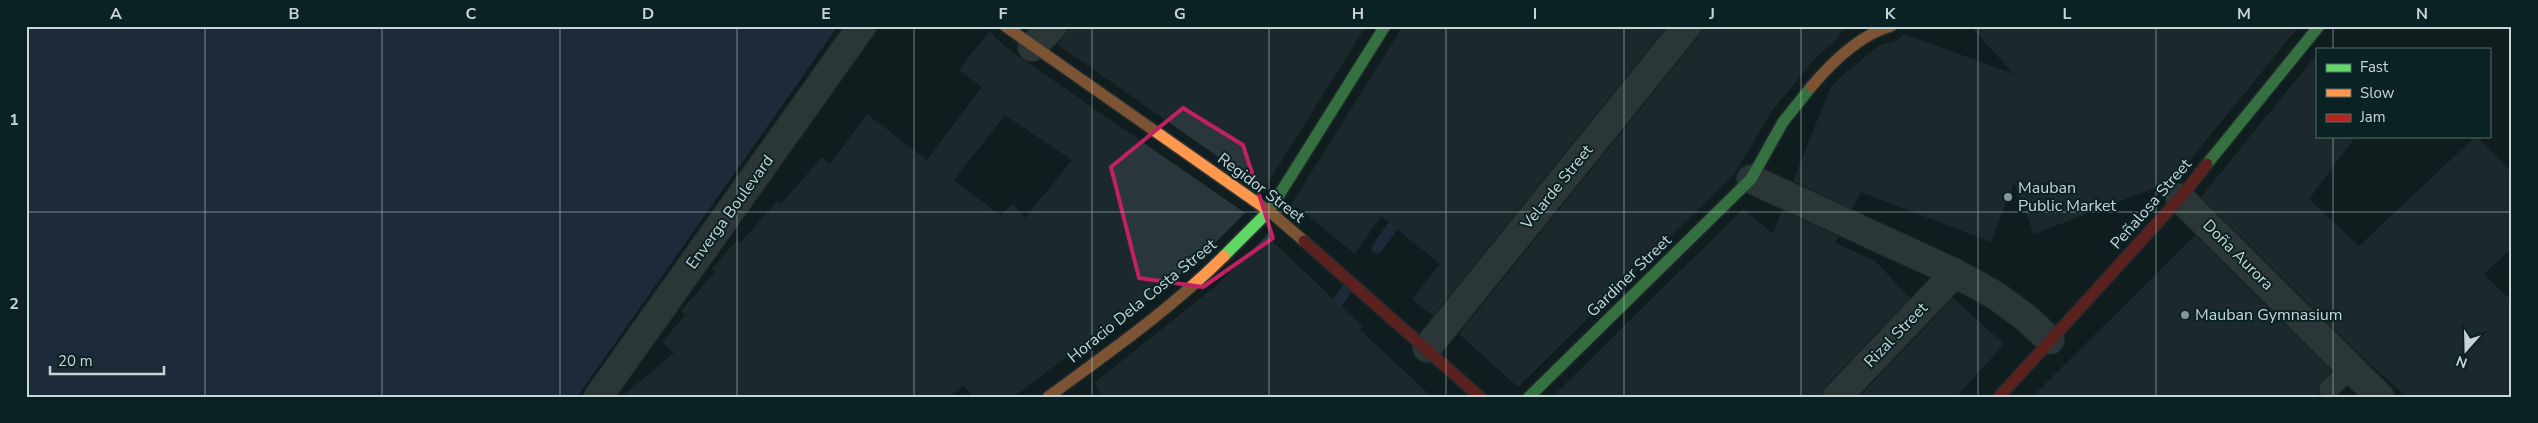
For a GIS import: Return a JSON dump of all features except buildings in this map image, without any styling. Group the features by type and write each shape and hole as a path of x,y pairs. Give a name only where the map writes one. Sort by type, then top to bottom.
{"street":[{"name":"Enverga Boulevard","path":"598,397 862,26"},
{"name":"Regidor Street","path":"1005,26 1032,47 1269,211 1427,348 1480,397"},
{"path":"1032,47 1054,26"},
{"name":"Horacio Dela Costa Street","path":"1048,397 1108,354 1206,274 1269,211 1385,26"},
{"name":"Velarde Street","path":"1427,348 1687,26"},
{"name":"Gardiner Street","path":"1529,397 1751,178 1783,122 1828,67 1874,32 1891,26"},
{"name":"Peñalosa Street","path":"1999,397 2180,198 2319,26"},
{"path":"1751,178 1955,273 1995,295 2025,317 2050,340"},
{"name":"Doña Aurora","path":"2180,198 2380,397"},
{"name":"Rizal Street","path":"1837,397 1955,273"}],"lane":[{"path":"2329,389 2352,368"}],"highlighted area":[{"path":"1183,108 1243,145 1273,238 1203,287 1139,278 1111,167"}],"water":[{"path":"26,26 838,26 577,397 26,397"}],"waterway":[{"path":"1377,248 1401,215"},
{"path":"1328,316 1348,288"}],"traffic: fast":[{"path":"1224,256 1269,211 1385,26"},
{"path":"2207,164 2319,26"},
{"path":"1529,397 1751,179 1783,122 1811,87"}],"traffic: slow":[{"path":"1005,26 1269,211 1304,241"},
{"path":"1811,87 1847,50 1868,36 1891,26"},
{"path":"1048,397 1161,312 1224,256"}],"traffic: jam":[{"path":"1999,397 2180,198 2207,164"},
{"path":"1304,241 1480,397"}],"place":[{"name":"Mauban Public Market","path":"2008,197"},
{"name":"Mauban Gymnasium","path":"2185,315"}]}
